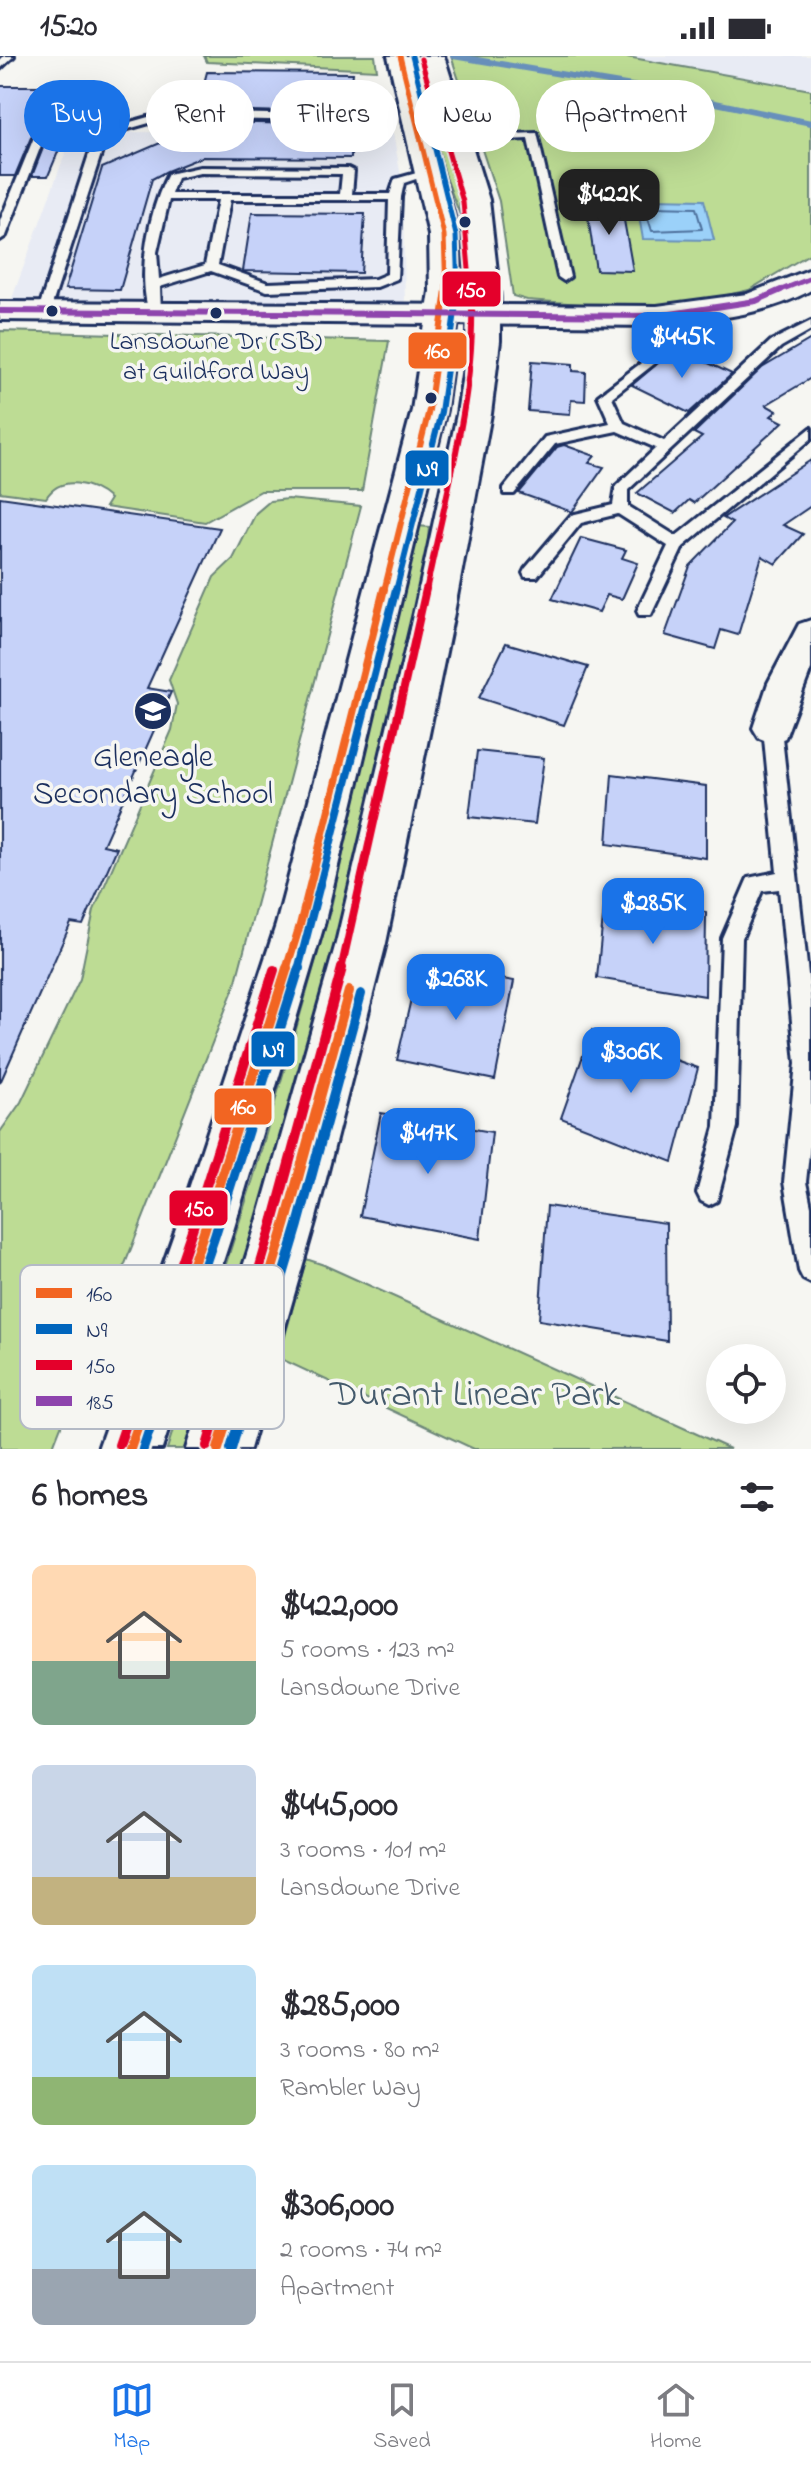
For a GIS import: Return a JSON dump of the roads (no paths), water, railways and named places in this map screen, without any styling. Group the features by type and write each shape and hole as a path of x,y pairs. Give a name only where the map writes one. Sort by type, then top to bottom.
{"main road":[{"path":"400,56 431,172 444,235 446,291 464,315"},
{"path":"432,56 440,80"},
{"path":"273,1265 361,943 434,613 474,414 464,315 475,200 462,152"},
{"path":"0,311 44,311 154,299 289,300 464,315 657,316 753,301 789,290 811,278"},
{"path":"192,1265 300,925 429,410 464,315"},
{"path":"130,1449 137,1429"},
{"path":"218,1449 224,1429"}],"street":[{"path":"772,728 786,683 811,633"}],"lane":[{"path":"0,66 9,56"},
{"path":"0,236 43,127 121,128 166,115 270,117"},
{"path":"520,136 533,135 564,277"},
{"path":"44,311 96,152"},
{"path":"346,197 348,171 200,170 172,176 151,252 154,299 211,267 267,287 289,300 377,283 393,276 395,197 399,181 431,172"},
{"path":"211,267 225,196"},
{"path":"164,197 395,197"},
{"path":"620,508 621,489 776,344 811,325"},
{"path":"618,426 605,396 649,361"},
{"path":"509,491 550,440 618,426 665,447"},
{"path":"645,611 677,544 811,432"},
{"path":"531,573 576,519 620,508 677,544"},
{"path":"772,728 807,1063 795,1182 811,1271"},
{"path":"709,1193 726,1127 732,938 755,884 787,879"}],"water":[{"path":"623,190 652,199 704,200 714,240 643,239 638,211 609,201"}],"waterway":[{"path":"453,56 644,88 811,123"}],"place":[{"name":"Lansdowne Dr (SB) at Guildford Way","path":"216,313"},
{"name":"Gleneagle Secondary School","path":"153,711"}],"park label":[{"name":"Durant Linear Park","path":"475,1392"}]}
